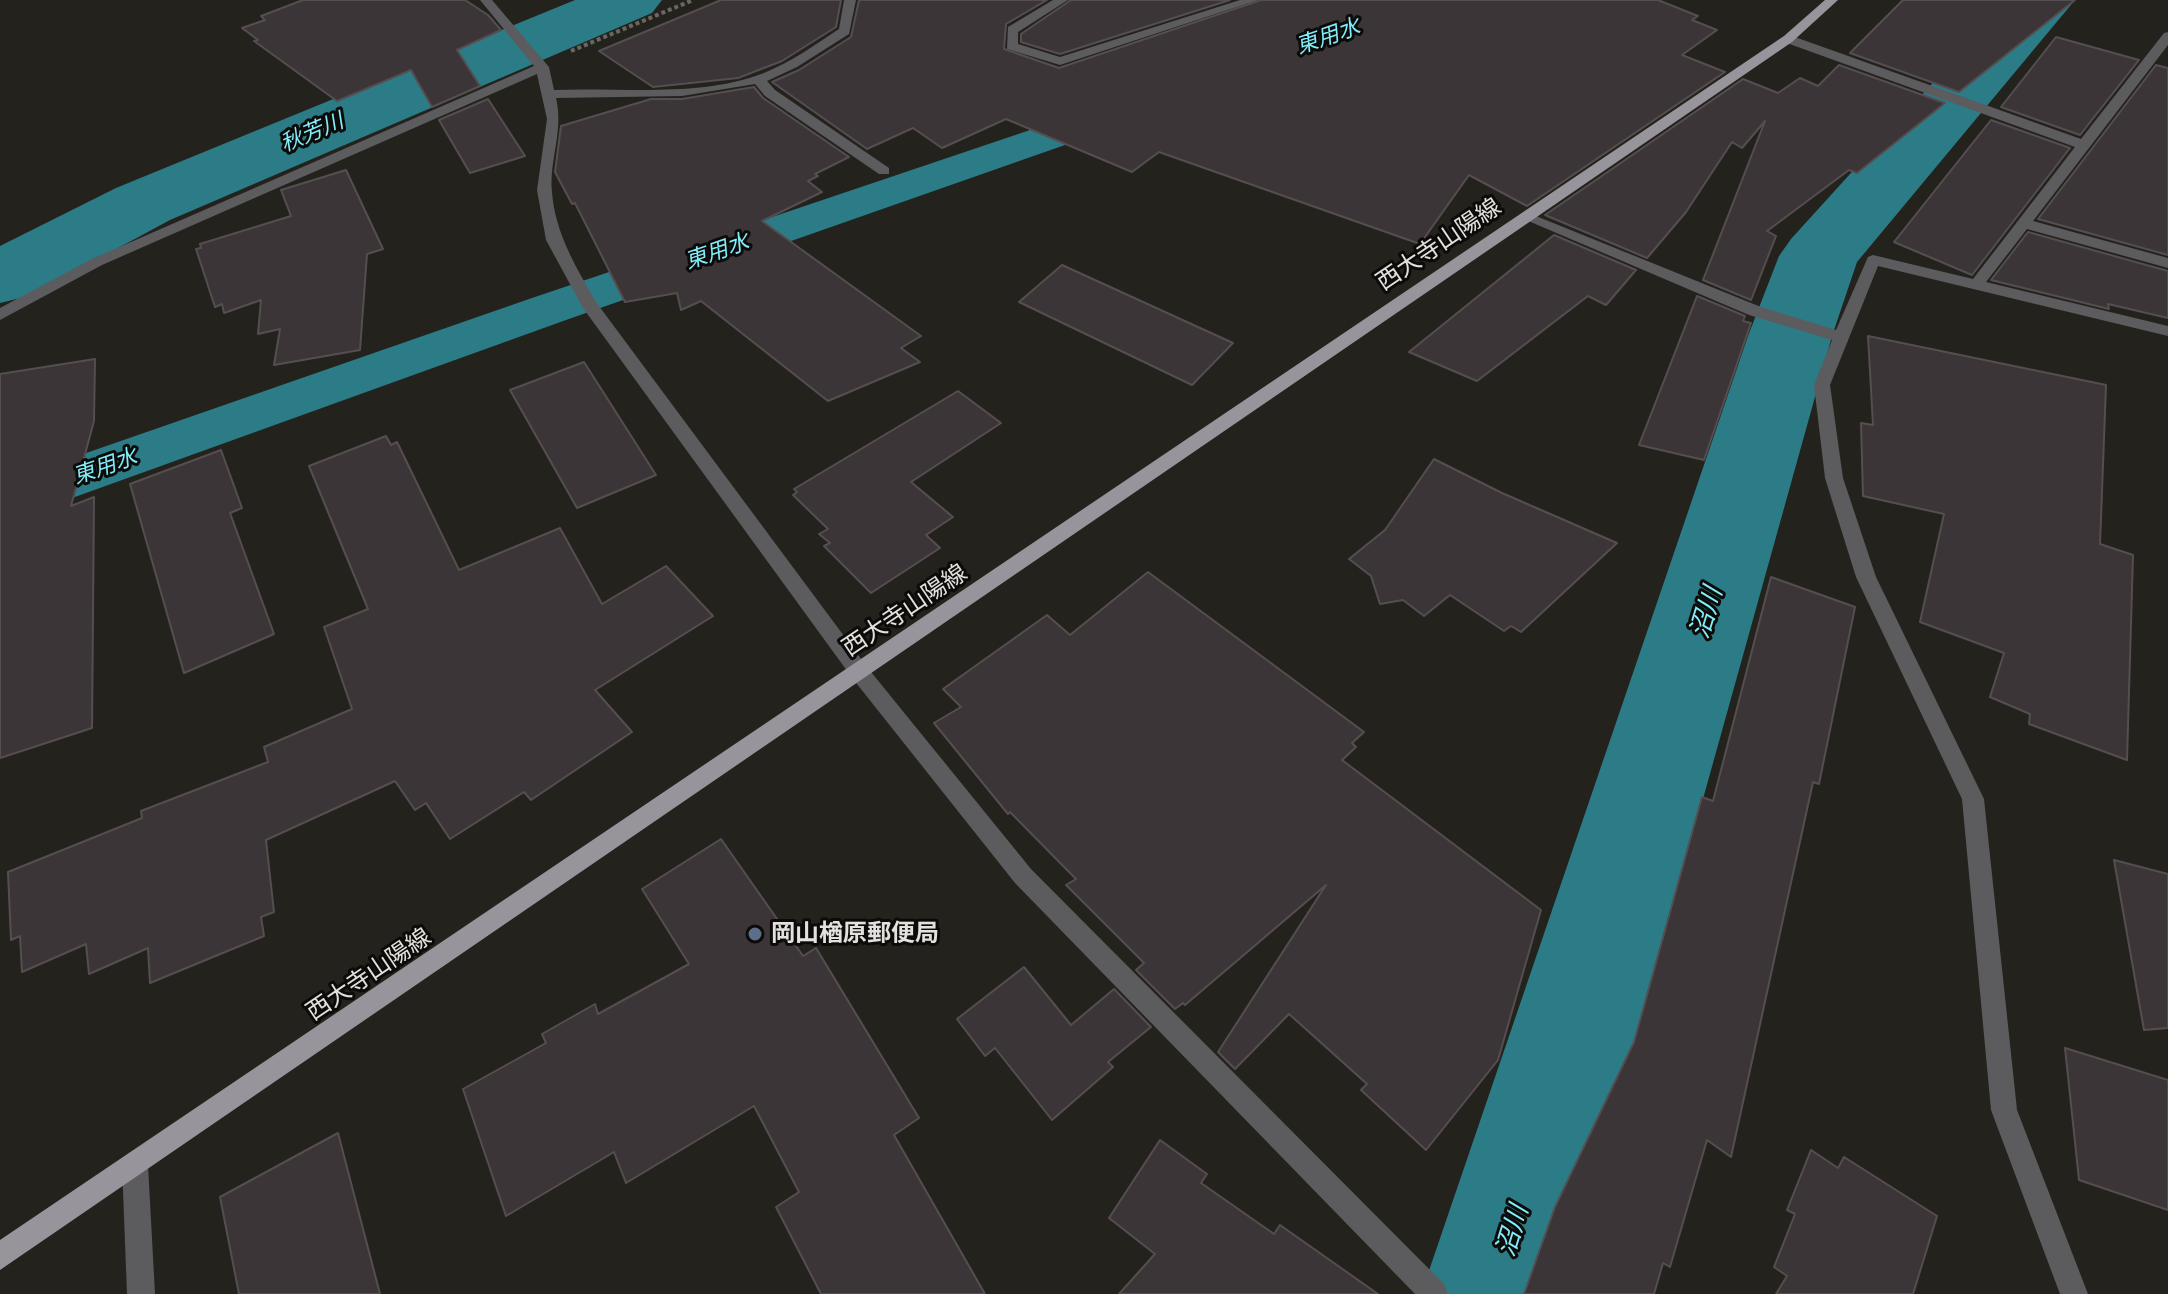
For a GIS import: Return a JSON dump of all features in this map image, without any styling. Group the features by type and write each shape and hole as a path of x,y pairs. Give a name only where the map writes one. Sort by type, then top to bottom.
{"main road":[{"name":"西大寺山陽線","path":"0,1256 1788,39 1832,0"}],"street":[{"path":"486,0 542,67 554,119 544,190 554,240 589,304 860,673 1023,876 1430,1292"},
{"path":"550,94 690,92 758,79 780,70 845,31 850,0"},
{"path":"1062,0 1012,30 1012,46 1060,61 1252,0"},
{"path":"1977,284 2168,36"},
{"path":"1788,39 2084,145"},
{"path":"0,315 97,262 542,67"},
{"path":"758,79 770,93 884,171"},
{"path":"1526,217 1755,311 1841,337"},
{"path":"2024,223 2168,263"},
{"path":"2074,1294 2004,1110 1973,799 1866,577 1834,478 1822,385 1873,260 2168,331"},
{"path":"135,1165 141,1294"}],"path":[{"path":"542,67 569,52 693,0"}],"building":[{"path":"303,0 465,0 488,15 501,30 457,50 480,86 432,107 411,70 337,101 254,41 258,40 242,28 265,20 261,16"},
{"path":"721,0 841,0 836,27 782,61 738,78 653,87 599,51"},
{"path":"859,0 1047,0 1006,24 1004,49 1059,68 1261,0 1658,0 1698,16 1692,20 1717,30 1682,55 1725,72 1527,206 1469,175 1420,244 1159,152 1132,172 1006,119 942,148 913,128 867,149 772,82 799,70 851,37"},
{"path":"1071,0 1230,0 1060,54 1021,42 1021,34"},
{"path":"1903,0 2075,0 1959,92 1850,53"},
{"path":"2056,37 2139,60 2080,135 2001,107"},
{"path":"1839,65 1945,103 1857,173 1849,170 1767,231 1776,236 1751,300 1703,280 1765,121 1742,148 1732,142 1686,212 1647,258 1545,215 1743,79 1778,93 1800,78 1818,86"},
{"path":"2156,65 2168,68 2168,255 2038,219"},
{"path":"754,87 763,98 849,157 815,174 818,176 808,181 822,192 762,221 921,336 901,348 920,362 828,401 701,301 681,310 677,293 625,302 575,203 572,204 555,172 561,126 651,99 682,99"},
{"path":"488,99 525,156 470,173 439,120"},
{"path":"1991,120 2070,148 1972,275 1894,242"},
{"path":"346,170 383,249 367,254 360,350 274,365 280,329 258,334 261,300 224,313 222,304 215,307 196,249 201,248 200,244 291,216 281,190"},
{"path":"2028,232 2168,271 2168,318 2108,304 2109,309 1991,280"},
{"path":"1554,235 1636,270 1606,305 1588,296 1477,381 1409,352"},
{"path":"1062,265 1233,343 1192,385 1019,302"},
{"path":"1697,296 1745,316 1743,321 1751,323 1704,460 1639,445"},
{"path":"1868,336 2106,385 2100,544 2133,555 2127,760 2029,724 2030,714 1990,697 2004,653 1920,622 1944,514 1863,496 1861,423 1873,425"},
{"path":"95,359 94,421 71,506 94,497 92,728 0,758 0,374"},
{"path":"584,362 656,475 577,508 510,390"},
{"path":"958,391 1001,423 911,482 953,517 926,535 940,548 871,593 824,546 830,543 819,534 828,529 793,495 797,492 794,489"},
{"path":"386,436 391,445 397,442 459,570 560,528 602,604 666,566 713,616 595,690 632,732 531,800 524,792 450,839 426,803 415,810 395,781 266,840 274,912 261,917 264,936 150,983 148,948 89,974 86,944 22,972 20,936 11,940 8,872 142,818 141,811 268,762 264,747 352,709 324,627 368,609 309,466"},
{"path":"221,450 242,508 230,513 274,634 184,673 130,484"},
{"path":"1434,459 1502,493 1617,543 1521,632 1511,626 1504,631 1450,595 1424,616 1403,600 1380,604 1371,576 1349,559 1385,530"},
{"path":"1148,572 1364,732 1352,743 1356,747 1342,760 1541,910 1498,1060 1426,1150 1361,1090 1367,1084 1289,1014 1235,1069 1218,1052 1326,885 1185,1005 1183,1003 1175,1009 1136,970 1144,963 1066,885 1076,879 1010,812 1008,814 934,723 961,707 943,689 1047,615 1070,635"},
{"path":"1771,577 1855,607 1819,784 1813,782 1731,1157 1707,1140 1670,1267 1663,1263 1654,1294 1524,1294 1555,1207 1634,1042 1702,797 1713,801"},
{"path":"721,839 803,956 816,948 919,1118 894,1135 985,1294 821,1294 776,1207 799,1192 754,1106 626,1183 614,1152 506,1216 463,1089 546,1043 542,1034 595,1004 598,1014 689,964 642,889"},
{"path":"2114,860 2168,874 2168,1028 2144,1030"},
{"path":"1024,967 1071,1025 1114,989 1151,1027 1108,1062 1113,1067 1052,1120 995,1048 985,1056 957,1019"},
{"path":"2065,1048 2168,1080 2168,1210 2079,1180"},
{"path":"338,1133 380,1294 239,1294 220,1197"},
{"path":"1160,1140 1207,1174 1201,1183 1274,1234 1280,1225 1378,1294 1119,1294 1155,1254 1109,1218"},
{"path":"1811,1150 1838,1168 1844,1157 1937,1216 1913,1294 1776,1294 1787,1276 1774,1267 1795,1214 1787,1210"}],"waterway":[{"name":"秋芳川","path":"0,278 143,204 630,0"},
{"name":"沼川","path":"1493,1294 1790,336 1819,256 2043,0"},
{"name":"東用水","path":"0,504 549,309 1125,110"}],"place":[{"name":"岡山楢原郵便局","path":"755,934"}]}
